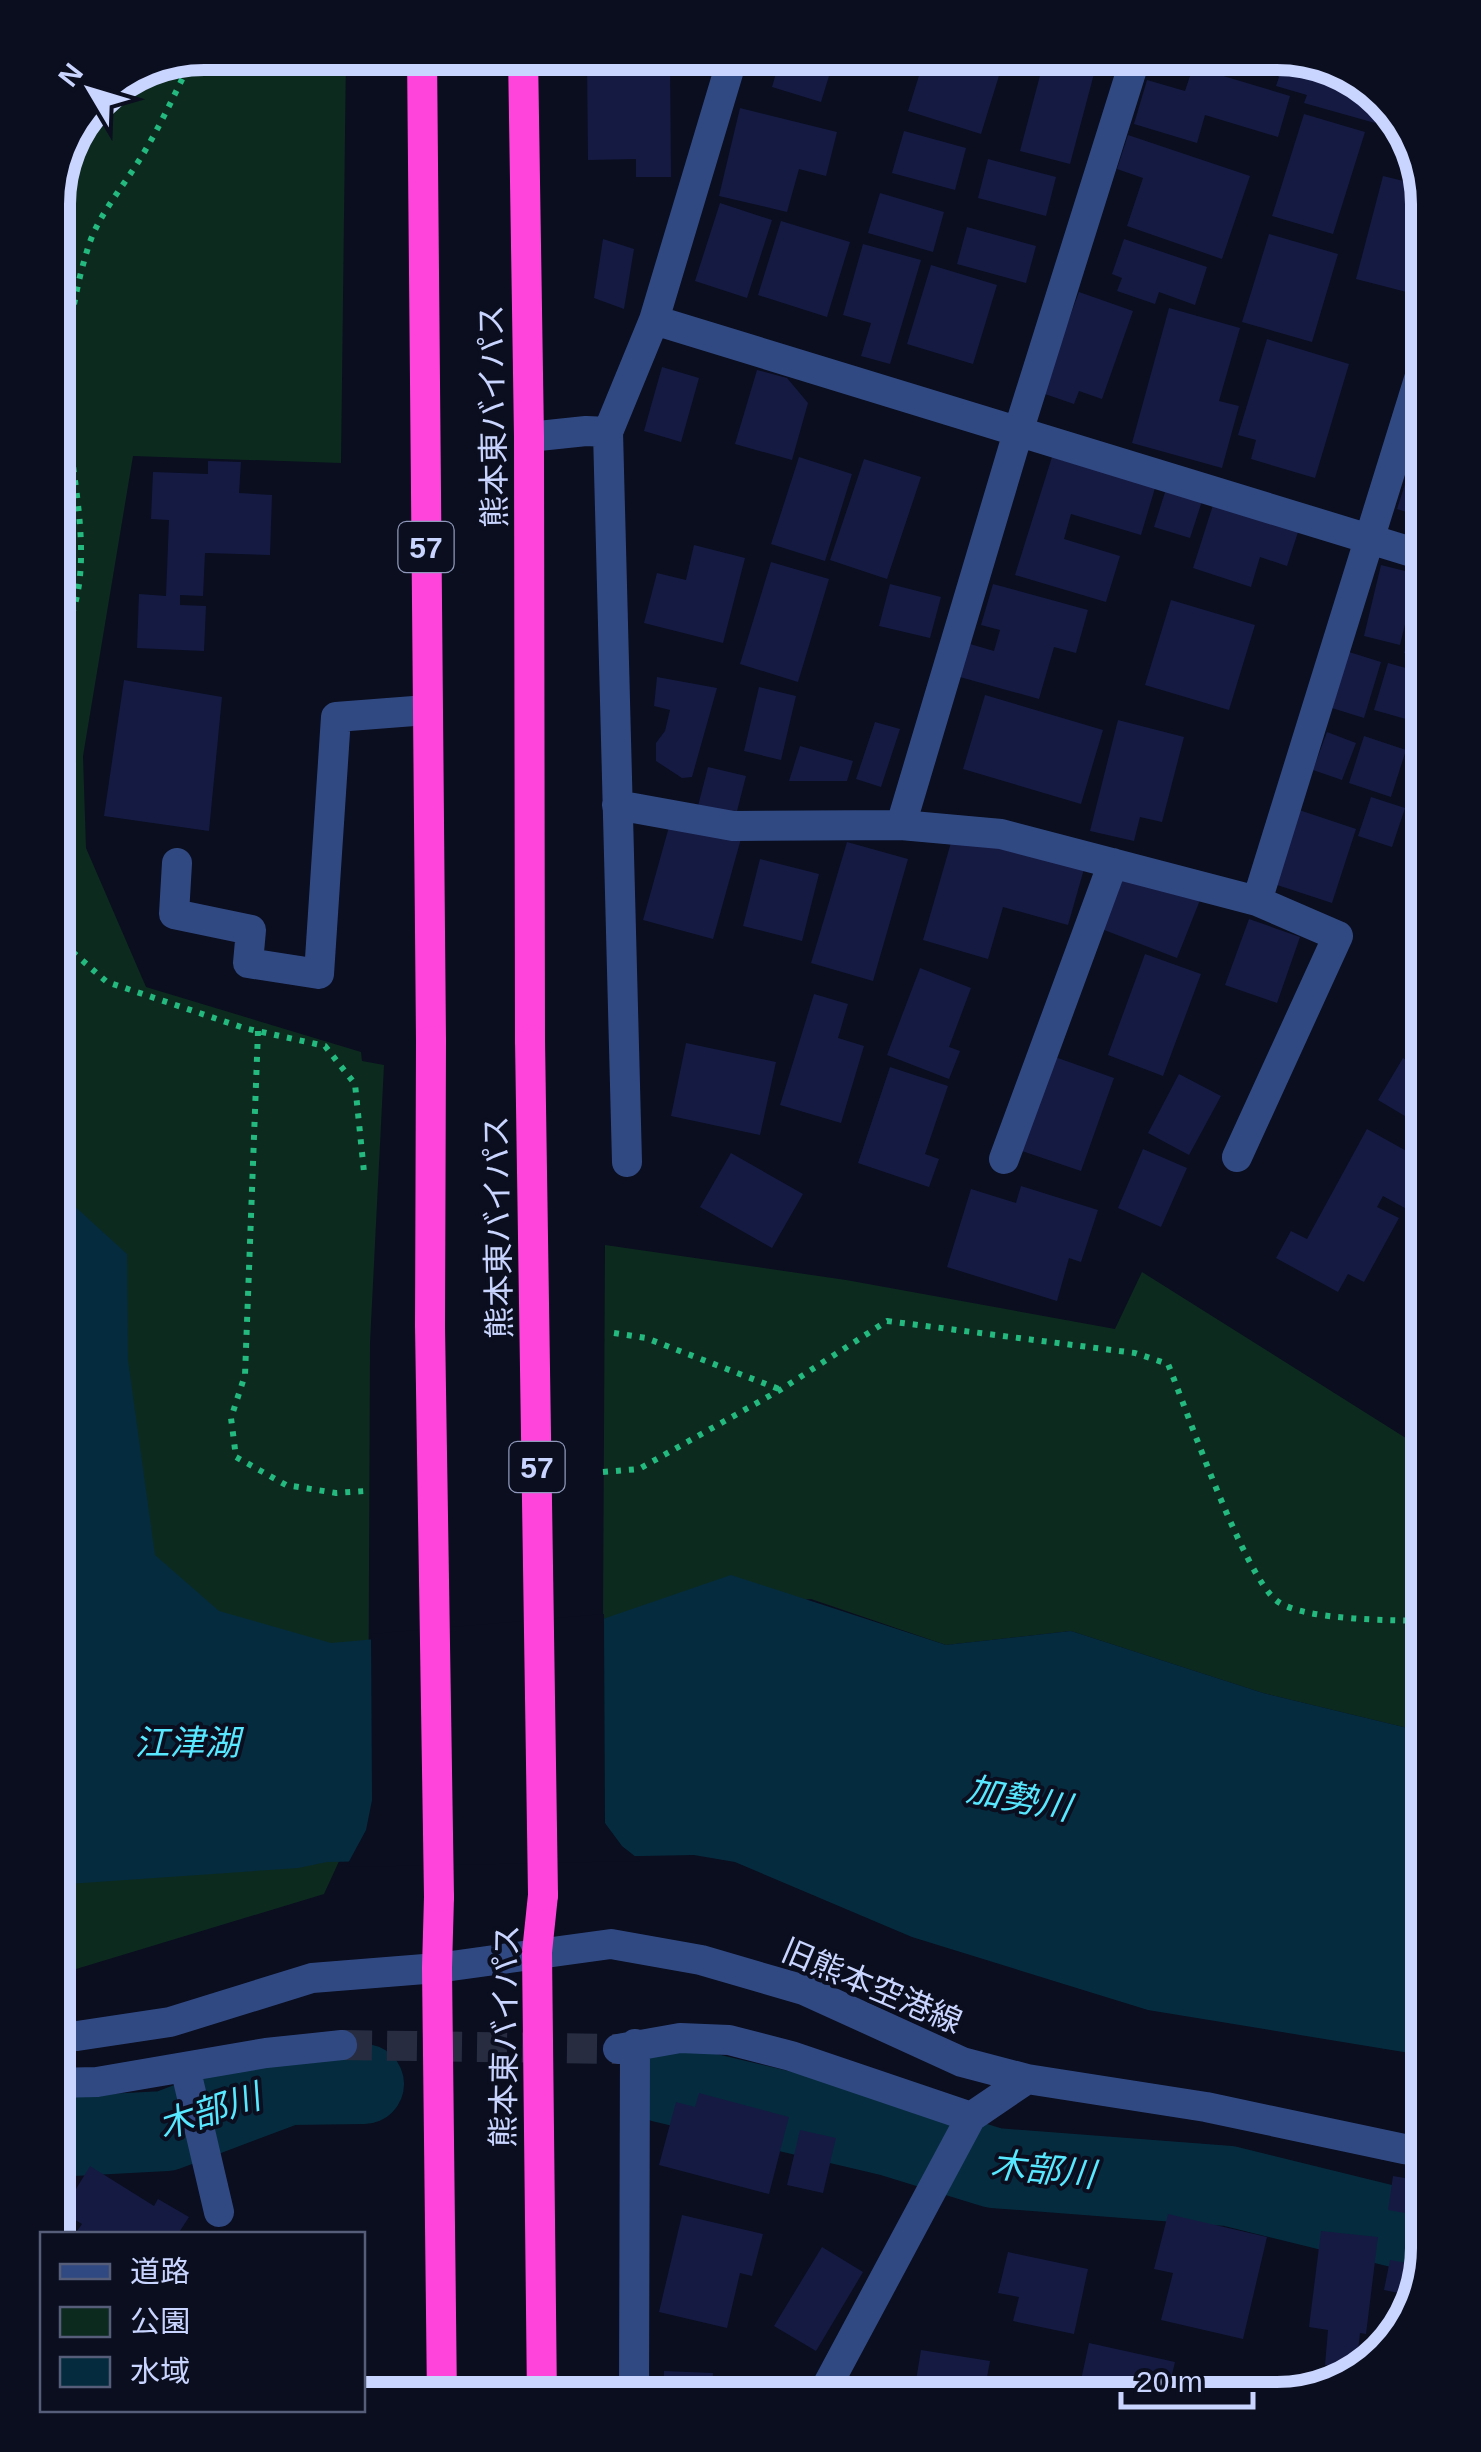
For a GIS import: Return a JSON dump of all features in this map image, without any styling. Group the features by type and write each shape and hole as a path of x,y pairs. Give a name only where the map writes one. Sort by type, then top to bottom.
{"highway":[{"name":"熊本東バイパス","path":"422,70 442,2382"},
{"name":"熊本東バイパス","path":"523,70 529,438 530,1040 542,1895 537,1952 542,2382"}],"street":[{"path":"627,1162 608,432 654,320 729,70"},
{"path":"900,825 1132,70"},
{"path":"654,320 1411,551"},
{"path":"1256,900 1411,405"},
{"path":"529,438 586,430 608,432"},
{"path":"177,862 174,914 250,930 248,964 319,974 336,716 427,710"},
{"path":"617,805 733,826 900,825 1001,834 1256,900 1338,936 1236,1157"},
{"path":"1004,1158 1113,863"},
{"name":"旧熊本空港線","path":"70,2036 170,2022 312,1978 437,1968 611,1944 702,1960 804,1990 962,2062 1027,2079 1206,2107 1411,2151"},
{"path":"634,2382 636,2117 627,2047 680,2038 729,2040 791,2056 971,2117"},
{"path":"70,2083 189,2081 266,2052 342,2046"},
{"path":"829,2382 971,2117 1027,2079"},
{"path":"189,2081 219,2212"}],"path":[{"path":"70,351 87,250 106,208 141,158 186,71"},
{"path":"70,459 79,520 80,596 70,623"},
{"path":"70,950 108,982 162,1003 325,1046 355,1084 364,1172"},
{"path":"258,1031 245,1375 231,1418 236,1457 286,1486 336,1492 365,1490"},
{"path":"603,1472 639,1469 780,1390 887,1321 1135,1353 1168,1364 1252,1571 1278,1602 1329,1617 1411,1620"},
{"path":"614,1334 646,1338 780,1390"}],"green space":[{"path":"346,70 341,463 133,456 83,756 86,848 146,987 361,1052 362,1061 384,1065 370,1343 368,1798 324,1894 70,1971 70,195 87,140 140,140 140,87 187,71"},
{"path":"605,1245 846,1280 1115,1329 1142,1272 1411,1441 1411,1729 1263,1693 1071,1631 946,1645 811,1599 603,1619"}],"water":[{"path":"70,1202 127,1254 128,1360 155,1555 219,1611 331,1643 603,1619 731,1575 946,1645 1071,1631 1263,1693 1411,1729 1411,2053 1148,2010 912,1937 735,1862 694,1855 327,1862 298,1868 70,1884"}],"pier":[{"path":"604,1614 605,1823 622,1846 641,1861 346,1867 366,1830 372,1800 371,1634"}],"building":[{"path":"587,70 670,70 671,177 636,177 636,159 588,160"},
{"path":"777,70 831,70 821,102 772,87"},
{"path":"921,70 1001,70 981,134 908,111"},
{"path":"1041,70 1095,70 1070,164 1020,151"},
{"path":"1192,70 1203,70 1290,96 1278,137 1205,115 1197,143 1134,124 1147,80 1185,91"},
{"path":"1281,71 1310,79 1311,75 1320,77 1351,93 1377,115 1375,123 1304,103 1307,95 1276,86"},
{"path":"740,108 837,132 826,176 799,169 787,212 719,196"},
{"path":"1304,114 1365,132 1333,234 1272,216"},
{"path":"904,131 966,148 955,190 892,173"},
{"path":"1128,135 1250,176 1222,259 1127,226 1143,178 1117,169"},
{"path":"988,159 1056,177 1046,216 978,198"},
{"path":"1383,176 1409,182 1411,293 1356,279"},
{"path":"880,193 944,212 933,252 868,233"},
{"path":"720,203 772,220 747,298 695,281"},
{"path":"781,221 850,242 827,317 758,295"},
{"path":"967,227 1036,246 1026,283 957,264"},
{"path":"1269,234 1338,254 1312,342 1242,322"},
{"path":"603,239 634,249 624,309 594,298"},
{"path":"1124,239 1207,267 1195,305 1159,292 1155,304 1117,291 1122,278 1112,274"},
{"path":"863,244 921,260 890,364 861,356 871,323 843,315"},
{"path":"931,265 997,285 973,364 907,344"},
{"path":"1079,292 1133,311 1102,399 1079,391 1074,404 1042,393"},
{"path":"1169,308 1240,328 1219,401 1239,406 1222,468 1132,443"},
{"path":"1267,339 1349,364 1315,478 1251,459 1256,440 1238,435"},
{"path":"662,367 699,378 681,442 644,431"},
{"path":"757,370 787,378 808,403 792,460 735,444"},
{"path":"799,457 852,474 825,561 771,544"},
{"path":"1052,457 1155,488 1141,535 1071,514 1064,539 1120,556 1106,602 1015,575"},
{"path":"864,459 921,477 887,579 830,560"},
{"path":"208,461 241,462 239,493 272,495 270,555 205,553 203,596 180,595 180,605 206,606 204,651 137,648 139,594 166,596 169,520 151,519 153,472 208,474"},
{"path":"1411,466 1411,514 1397,509"},
{"path":"1167,486 1203,498 1190,538 1154,527"},
{"path":"1213,505 1298,532 1287,566 1260,557 1251,587 1193,568"},
{"path":"694,545 745,558 723,643 644,623 657,573 686,580"},
{"path":"771,562 829,579 798,682 740,664"},
{"path":"1381,565 1411,572 1411,599 1400,645 1364,636"},
{"path":"890,584 941,597 930,638 879,626"},
{"path":"993,584 1088,610 1076,653 1054,647 1039,699 960,677 970,644 994,651 1000,630 981,625"},
{"path":"1171,600 1255,625 1229,710 1145,685"},
{"path":"1411,627 1411,655 1404,653"},
{"path":"1349,652 1381,662 1364,718 1332,708"},
{"path":"1388,663 1411,669 1411,720 1374,710"},
{"path":"657,677 717,688 692,777 682,778 656,761 656,743 665,731 670,710 654,706"},
{"path":"124,680 222,697 209,831 104,816"},
{"path":"759,687 796,696 781,760 744,751"},
{"path":"985,695 1103,730 1081,804 963,769"},
{"path":"1118,720 1184,737 1162,822 1140,817 1134,841 1090,831"},
{"path":"875,722 900,729 881,787 856,779"},
{"path":"1327,732 1356,743 1342,780 1313,770"},
{"path":"1364,736 1406,750 1391,797 1349,783"},
{"path":"800,746 853,761 847,781 789,781"},
{"path":"708,767 746,776 736,815 698,806"},
{"path":"1371,797 1405,808 1392,847 1358,836"},
{"path":"1296,809 1356,829 1332,903 1271,883"},
{"path":"672,816 742,835 713,939 643,920"},
{"path":"954,832 1084,869 1068,925 1003,907 988,959 923,940"},
{"path":"847,842 908,859 873,981 811,963"},
{"path":"760,859 819,874 802,941 743,926"},
{"path":"1122,870 1200,900 1177,958 1099,928"},
{"path":"1249,919 1300,937 1277,1003 1225,985"},
{"path":"1145,954 1201,974 1163,1076 1108,1055"},
{"path":"920,968 971,988 949,1047 960,1051 949,1079 887,1055"},
{"path":"814,994 848,1004 838,1038 864,1046 841,1123 780,1105"},
{"path":"686,1043 776,1062 760,1135 671,1116"},
{"path":"1055,1057 1114,1078 1081,1171 1022,1151"},
{"path":"1403,1058 1411,1063 1410,1119 1378,1100"},
{"path":"890,1067 948,1086 925,1154 939,1159 929,1187 858,1163"},
{"path":"1179,1074 1221,1096 1189,1155 1148,1133"},
{"path":"1367,1129 1411,1154 1411,1211 1383,1196 1377,1207 1399,1218 1364,1282 1348,1274 1338,1292 1276,1258 1291,1231 1307,1239"},
{"path":"1143,1149 1187,1168 1161,1227 1118,1208"},
{"path":"731,1153 803,1194 772,1248 700,1207"},
{"path":"1021,1186 1098,1210 1081,1262 1069,1258 1057,1301 947,1267 971,1189 1016,1203"},
{"path":"699,2093 789,2117 769,2194 659,2165 676,2102 695,2107"},
{"path":"800,2130 836,2138 823,2193 787,2185"},
{"path":"90,2166 154,2206 158,2199 189,2217 179,2232 76,2232 82,2224 70,2217 70,2199"},
{"path":"1393,2176 1411,2179 1411,2214 1388,2210"},
{"path":"1168,2214 1267,2237 1243,2339 1161,2320 1173,2273 1154,2269"},
{"path":"682,2215 763,2234 752,2276 740,2273 727,2328 659,2312"},
{"path":"1321,2231 1378,2237 1366,2334 1360,2333 1358,2354 1338,2367 1325,2365 1328,2330 1309,2327"},
{"path":"822,2247 863,2272 816,2351 774,2326"},
{"path":"1008,2252 1088,2269 1074,2334 1013,2321 1019,2297 998,2293"},
{"path":"1390,2260 1410,2263 1403,2294 1384,2290"},
{"path":"1089,2343 1175,2362 1170,2382 1081,2382"},
{"path":"921,2350 990,2361 986,2382 916,2382"},
{"path":"664,2371 713,2373 713,2382 664,2382"}],"waterway":[{"name":"木部川","path":"661,2082 890,2136 994,2168 1229,2186 1411,2231"},
{"name":"木部川","path":"70,2136 166,2131 288,2085 364,2084"}],"tunnel":[{"path":"342,2045 618,2049"}],"water label":[{"name":"江津湖","path":"187,1742"},
{"name":"加勢川","path":"1019,1798"}]}
